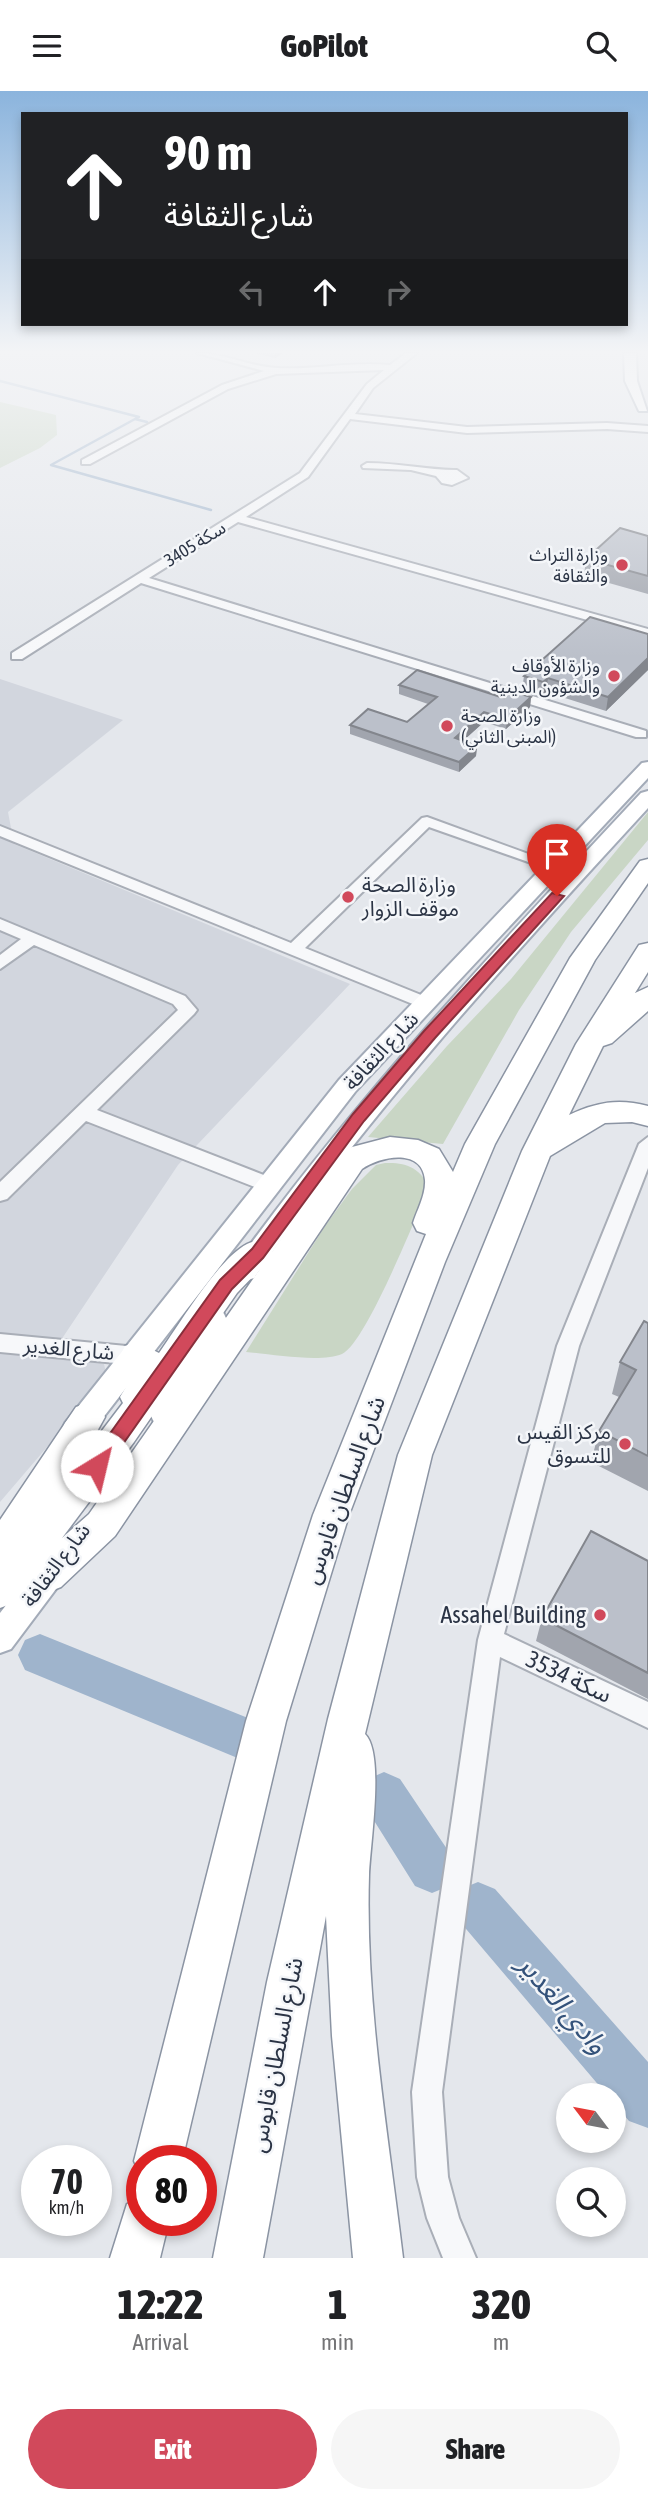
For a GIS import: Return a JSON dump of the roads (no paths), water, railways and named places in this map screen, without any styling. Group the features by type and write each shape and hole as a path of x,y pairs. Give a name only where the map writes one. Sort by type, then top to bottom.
{"highway":[{"name":"شارع السلطان قابوس","path":"162,2145 266,1721 331,1515 429,1262 480,1144 583,958 648,866"},
{"name":"شارع السلطان قابوس","path":"238,2258 289,1982 348,1719 415,1455 537,1151 590,1044 648,951"},
{"path":"590,1044 618,1025 648,996"},
{"path":"537,1151 591,1115 617,1110 648,1116"},
{"path":"48,1575 102,1525 359,1155 376,1148 397,1146 418,1152 433,1164 440,1180 425,1237 429,1262"},
{"path":"0,1591 97,1466 226,1284 257,1254"},
{"path":"97,1466 106,1438 150,1378 149,1364 137,1356"},
{"path":"0,1550 60,1464 88,1417"},
{"path":"348,1719 354,1774 347,1863 350,1984 377,2258"},
{"path":"135,2258 140,2236"}],"main road":[{"name":"شارع الثقافة","path":"0,1521 137,1356 267,1184 347,1086 648,767"},
{"name":"شارع الثقافة","path":"0,1638 136,1458 162,1417 219,1310 323,1163 403,1065 648,797"}],"street":[{"path":"86,462 101,454"},
{"name":"سكة 3405","path":"17,656 304,475 320,454"},
{"path":"367,466 411,467 443,475"},
{"path":"238,517 648,633"},
{"path":"139,579 641,734"},
{"path":"293,950 427,821 556,866"},
{"path":"0,831 425,1003"},
{"path":"0,924 179,1000 188,1010 0,1194"},
{"path":"0,964 32,938"},
{"path":"83,1112 267,1184"},
{"path":"460,2258 434,2190 428,2157 427,2092 490,1640 568,1346 648,1144"},
{"name":"شارع الغدير","path":"0,1343 137,1356"},
{"name":"سكة 3534","path":"490,1640 648,1715"}],"waterway":[{"path":"71,454 51,465 211,510"},
{"name":"وادي الغدير","path":"40,1655 252,1742"},
{"name":"وادي الغدير","path":"384,1795 432,1869"},
{"name":"وادي الغدير","path":"478,1906 648,2102"}],"place":[{"name":"وزارة التراث والثقافة","path":"622,565"},
{"name":"وزارة الأوقاف والشؤون الدينية","path":"614,676"},
{"name":"وزارة الصحة (المبنى الثاني)","path":"447,726"},
{"name":"وزارة الصحة موقف الزوار","path":"348,897"},
{"name":"مركز القيس للتسوق","path":"625,1444"},
{"name":"Assahel Building","path":"600,1615"}]}
